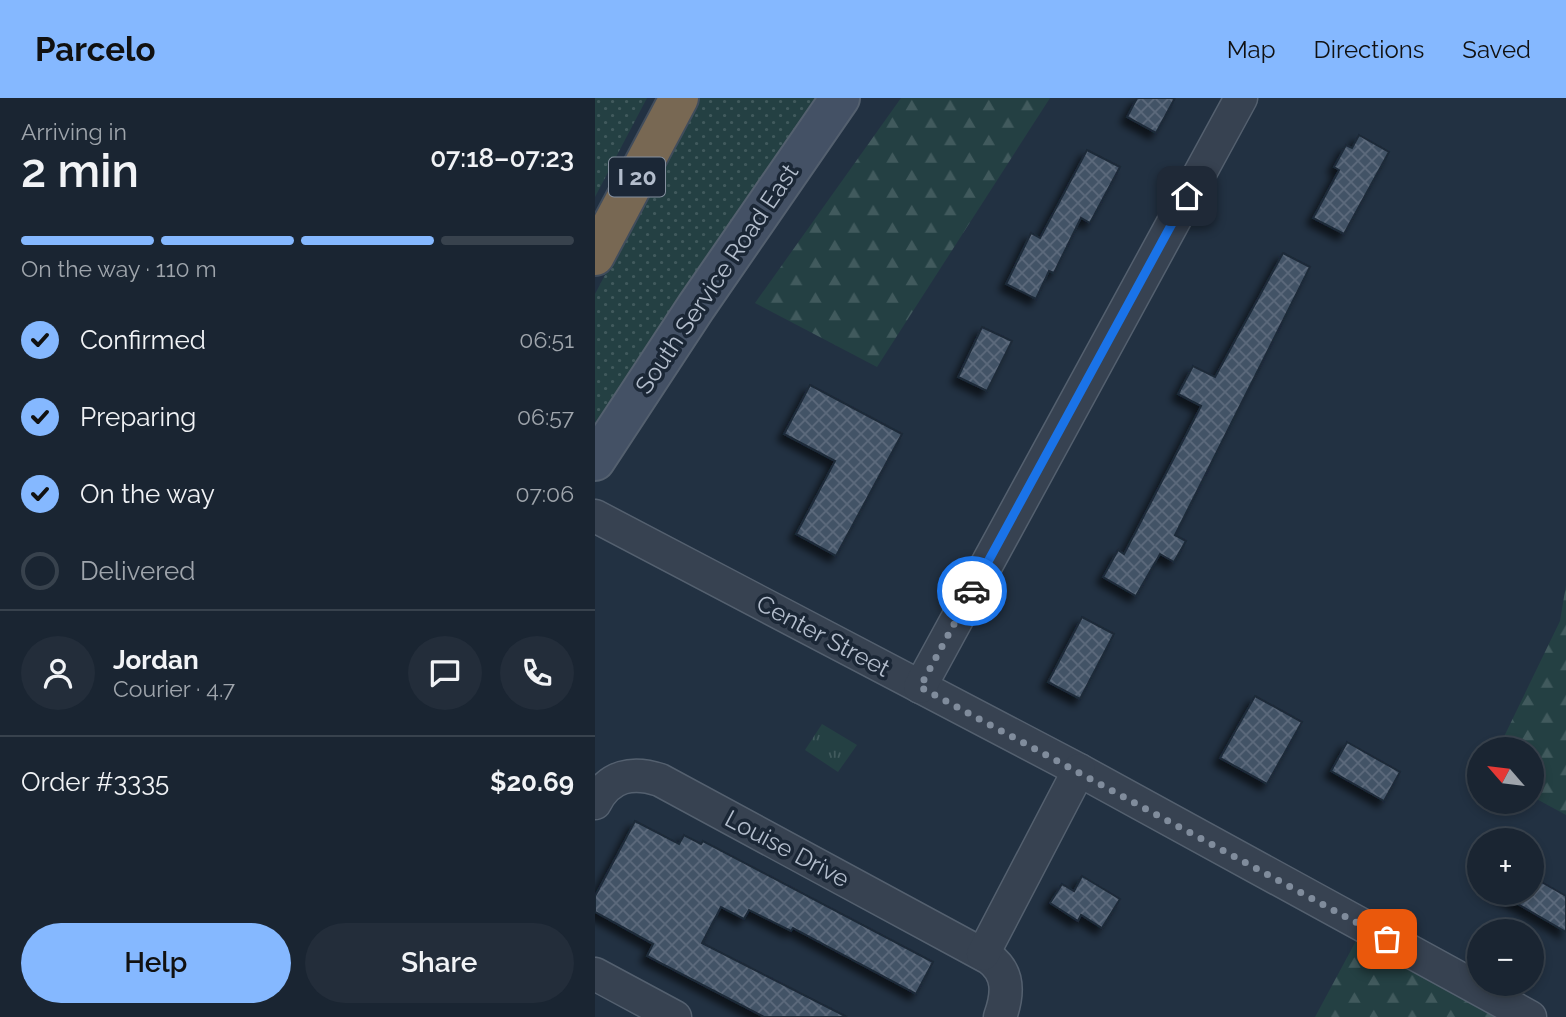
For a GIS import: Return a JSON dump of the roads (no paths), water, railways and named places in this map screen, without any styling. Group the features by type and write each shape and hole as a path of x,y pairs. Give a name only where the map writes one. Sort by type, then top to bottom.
{"highway":[{"name":"I 20","path":"595,257 679,98"}],"main road":[{"name":"South Service Road East","path":"595,461 696,307 840,98"}],"street":[{"path":"920,687 1241,98"},
{"name":"Center Street","path":"595,516 1079,770 1530,1017"},
{"path":"983,954 1079,770"},
{"name":"Louise Drive","path":"595,803 609,785 627,775 645,775 660,780 996,962 1007,989 1000,1017"},
{"path":"595,974 675,1017"}]}
